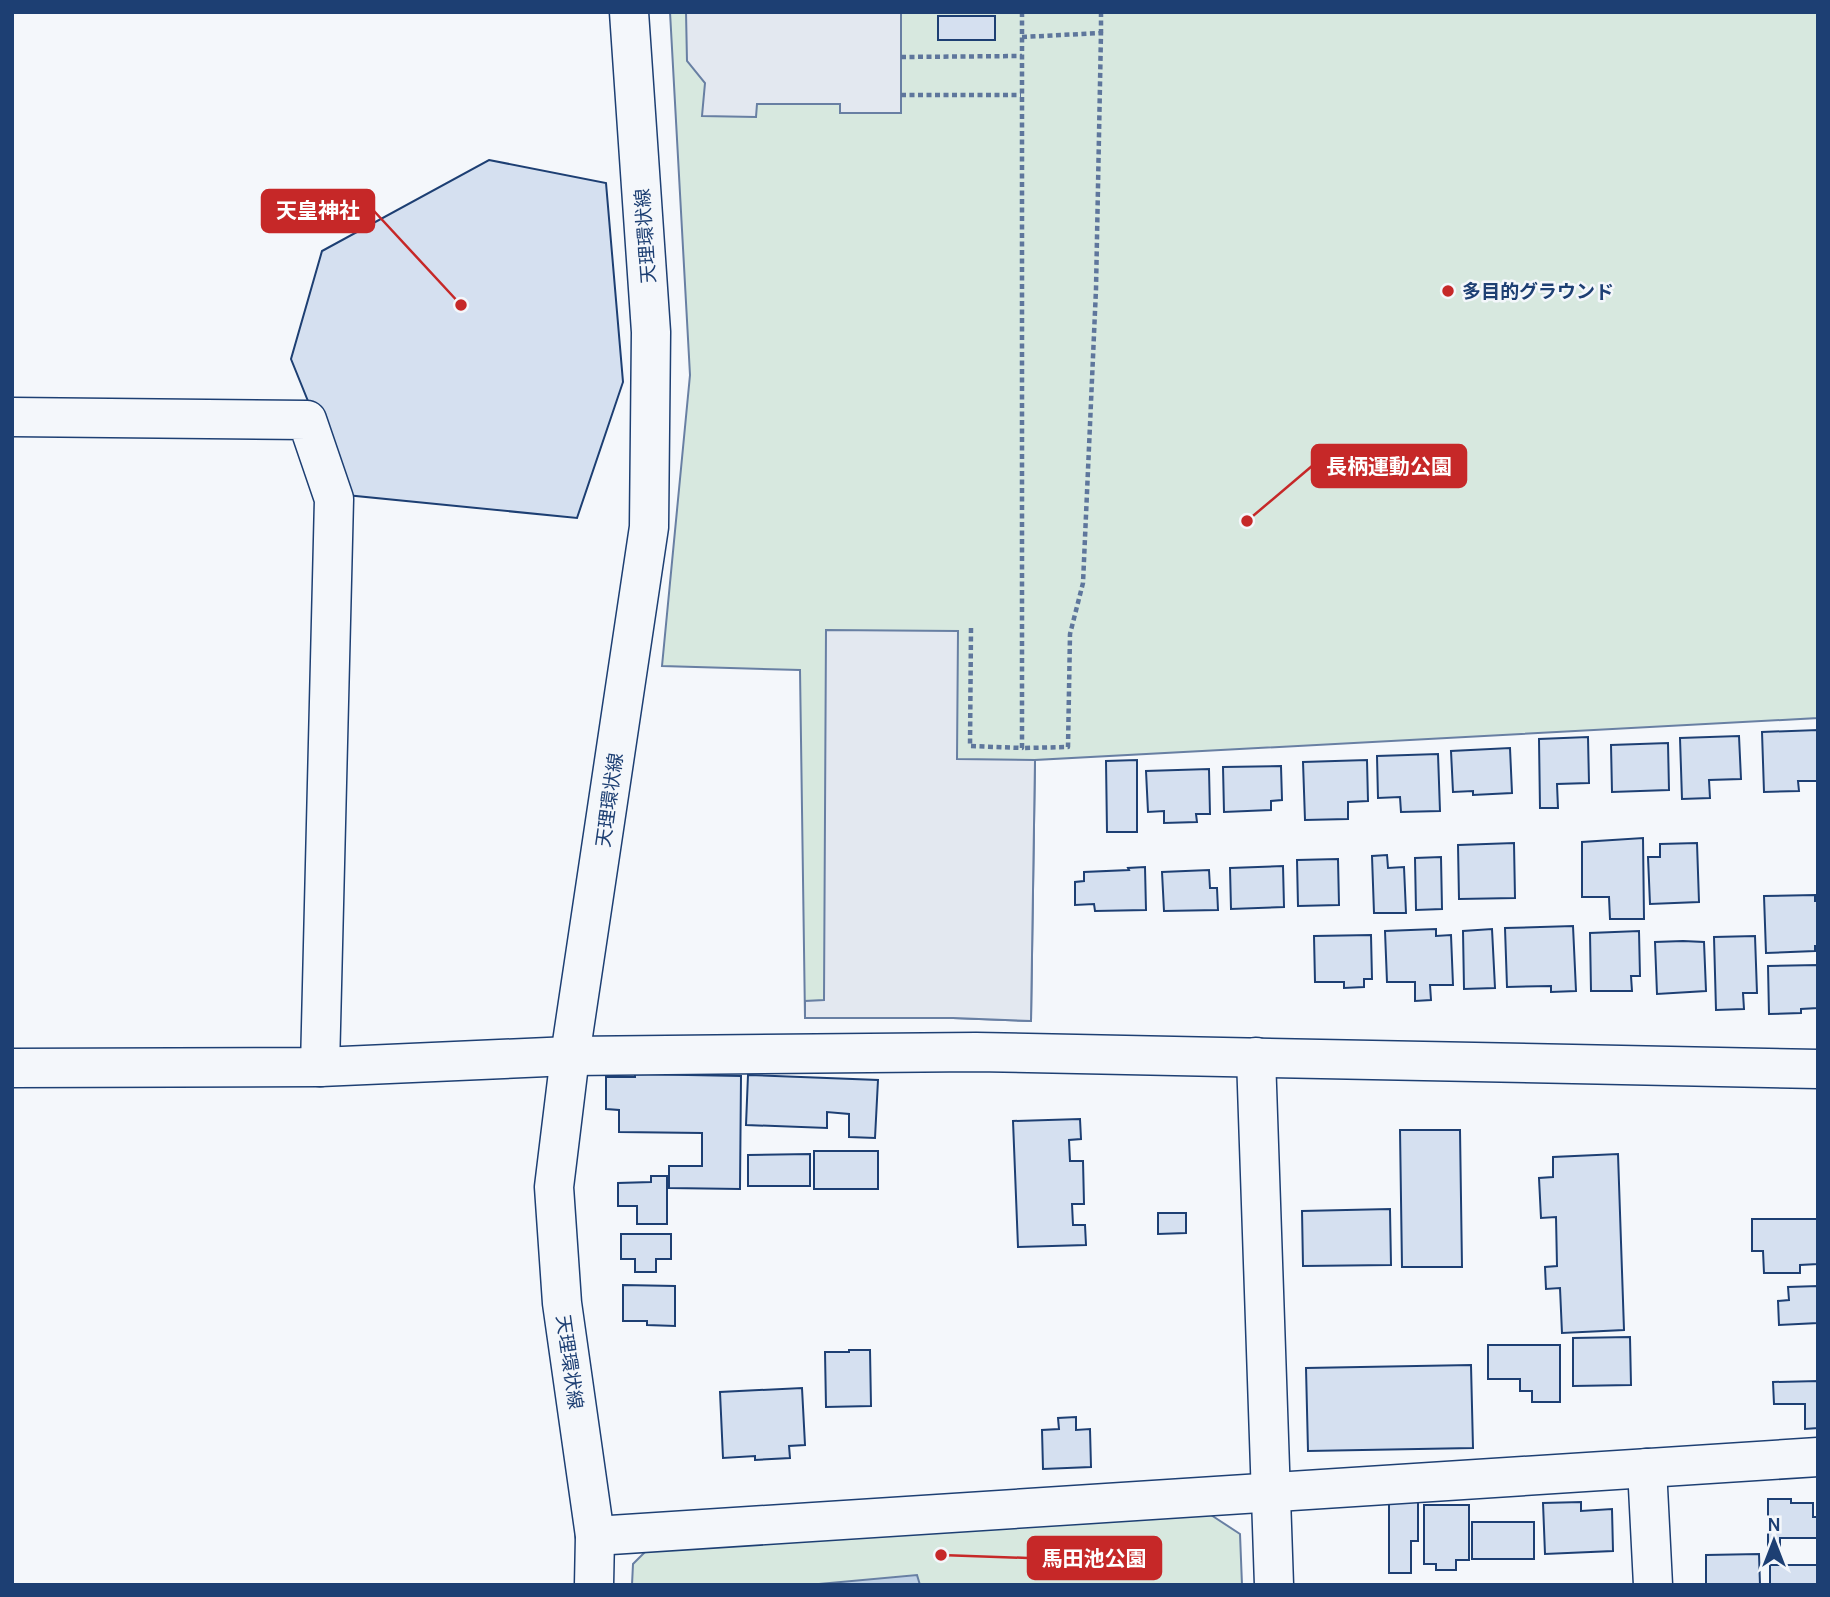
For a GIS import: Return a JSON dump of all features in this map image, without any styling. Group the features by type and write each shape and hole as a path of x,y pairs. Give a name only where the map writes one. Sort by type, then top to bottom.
{"street":[{"name":"天理環状線","path":"594,1585 595,1536 562,1303 554,1187 569,1056 649,527 652,332 629,12"},
{"path":"12,417 307,421 334,499 320,1066"},
{"path":"12,1068 320,1066 569,1056 976,1052 1818,1069"},
{"path":"1256,1057 1274,1585"},
{"path":"595,1536 1818,1457"},
{"path":"1647,1468 1653,1585"}],"path":[{"path":"1022,12 1022,748"},
{"path":"971,628 970,746 1068,747 1070,634 1083,583 1097,289 1101,12"},
{"path":"1022,37 1101,33"},
{"path":"901,57 1022,56"},
{"path":"901,96 1021,96"}],"shaded area":[{"path":"670,12 1818,12 1818,718 1035,760 1031,1021 805,1018 800,670 662,666 690,375"},
{"path":"686,12 901,12 901,113 840,113 840,104 757,104 756,117 702,116 705,83 687,61"},
{"path":"826,630 958,631 957,759 1035,760 1031,1021 805,1018 805,1001 824,1000"},
{"path":"1208,1513 1240,1534 1242,1585 632,1585 633,1564 650,1547"}],"water":[{"path":"917,1575 920,1585 808,1585"}],"building":[{"path":"938,16 995,16 995,40 938,40"},
{"path":"489,160 606,183 623,382 577,518 346,495 291,359 322,251"},
{"path":"1818,730 1818,781 1798,781 1799,791 1764,792 1762,732"},
{"path":"1739,736 1741,779 1709,780 1710,798 1682,799 1680,738"},
{"path":"1588,737 1589,783 1557,784 1558,808 1540,808 1539,739"},
{"path":"1668,743 1669,790 1612,792 1611,745"},
{"path":"1510,748 1512,793 1473,795 1473,791 1453,792 1451,751"},
{"path":"1438,754 1440,811 1401,812 1400,797 1378,798 1377,756"},
{"path":"1137,760 1137,832 1107,832 1106,761"},
{"path":"1367,760 1368,801 1348,802 1348,819 1305,820 1303,762"},
{"path":"1281,766 1282,800 1271,801 1271,810 1224,812 1223,767"},
{"path":"1209,769 1210,814 1196,814 1197,822 1164,823 1164,811 1148,812 1146,771"},
{"path":"1643,838 1644,919 1610,919 1609,897 1582,897 1582,842"},
{"path":"1514,843 1515,898 1459,899 1458,845"},
{"path":"1697,843 1699,902 1650,904 1648,857 1660,857 1660,844"},
{"path":"1387,855 1388,868 1404,867 1406,913 1374,913 1372,856"},
{"path":"1441,857 1442,909 1416,910 1415,858"},
{"path":"1338,859 1339,905 1298,906 1297,860"},
{"path":"1283,866 1284,907 1231,909 1230,868"},
{"path":"1145,867 1146,910 1095,911 1094,904 1075,905 1075,882 1084,881 1084,872"},
{"path":"1209,870 1210,888 1217,888 1218,910 1164,911 1162,872"},
{"path":"1815,895 1815,901 1818,901 1818,946 1815,946 1815,951 1766,953 1764,896"},
{"path":"1573,926 1576,991 1551,992 1551,986 1507,987 1505,928"},
{"path":"1436,929 1436,936 1451,935 1453,985 1430,985 1431,1000 1415,1001 1415,982 1387,982 1385,931"},
{"path":"1492,929 1495,988 1464,989 1463,931"},
{"path":"1639,931 1640,976 1631,976 1632,991 1591,991 1590,933"},
{"path":"1371,935 1372,979 1364,979 1364,987 1344,988 1344,982 1315,982 1314,936"},
{"path":"1755,936 1757,993 1743,993 1744,1009 1716,1010 1714,937"},
{"path":"1655,942 1704,942 1706,991 1657,994"},
{"path":"1818,965 1818,1008 1801,1009 1801,1013 1769,1014 1768,966"},
{"path":"635,1074 741,1076 740,1189 669,1188 669,1166 702,1166 702,1133 619,1132 619,1110 606,1109 606,1077 635,1077"},
{"path":"748,1075 878,1080 875,1138 849,1137 849,1114 827,1112 827,1128 746,1125"},
{"path":"1080,1119 1081,1139 1069,1140 1070,1161 1083,1161 1084,1204 1072,1204 1073,1225 1085,1225 1086,1245 1018,1247 1013,1121"},
{"path":"1400,1130 1460,1130 1462,1267 1402,1267"},
{"path":"814,1151 878,1151 878,1189 814,1189"},
{"path":"810,1154 810,1186 748,1186 748,1155"},
{"path":"1618,1154 1624,1330 1562,1333 1560,1288 1546,1289 1545,1267 1557,1266 1556,1217 1541,1218 1539,1178 1553,1177 1553,1157"},
{"path":"651,1176 667,1176 667,1224 637,1224 637,1206 618,1206 618,1183 651,1182"},
{"path":"1390,1209 1391,1265 1303,1266 1302,1211"},
{"path":"1158,1213 1186,1213 1186,1233 1158,1234"},
{"path":"1752,1219 1818,1219 1818,1264 1800,1265 1800,1273 1764,1273 1763,1251 1752,1251"},
{"path":"621,1234 671,1234 671,1259 656,1259 656,1272 635,1272 635,1259 621,1259"},
{"path":"623,1285 675,1286 675,1326 647,1325 647,1321 623,1321"},
{"path":"1818,1286 1818,1323 1779,1325 1778,1301 1789,1300 1788,1287"},
{"path":"1630,1337 1631,1385 1573,1386 1573,1338"},
{"path":"1488,1345 1560,1345 1560,1402 1532,1402 1532,1391 1520,1391 1520,1379 1488,1379"},
{"path":"870,1350 871,1406 826,1407 825,1352"},
{"path":"1471,1365 1473,1448 1308,1451 1306,1368"},
{"path":"1818,1381 1818,1428 1805,1429 1805,1404 1774,1404 1773,1382"},
{"path":"802,1388 805,1445 789,1446 790,1458 723,1458 720,1392"},
{"path":"1076,1417 1076,1430 1090,1429 1091,1467 1043,1469 1042,1430 1059,1429 1058,1418"},
{"path":"1389,1498 1418,1498 1418,1541 1411,1541 1411,1573 1389,1573"},
{"path":"1768,1499 1813,1503 1813,1517 1818,1517 1818,1538 1780,1538 1780,1551 1768,1551"},
{"path":"1581,1502 1581,1511 1612,1509 1613,1551 1545,1554 1543,1503"},
{"path":"1424,1505 1469,1505 1469,1560 1456,1560 1456,1570 1436,1570 1436,1564 1424,1564"},
{"path":"1472,1522 1534,1522 1534,1559 1472,1559"},
{"path":"1759,1554 1760,1585 1706,1585 1706,1555"},
{"path":"1770,1565 1818,1565 1818,1585 1770,1585"}],"place":[{"name":"多目的グラウンド","path":"1448,291"},
{"name":"天皇神社","path":"461,305"},
{"name":"長柄運動公園","path":"1247,521"},
{"name":"馬田池公園","path":"941,1555"}]}
